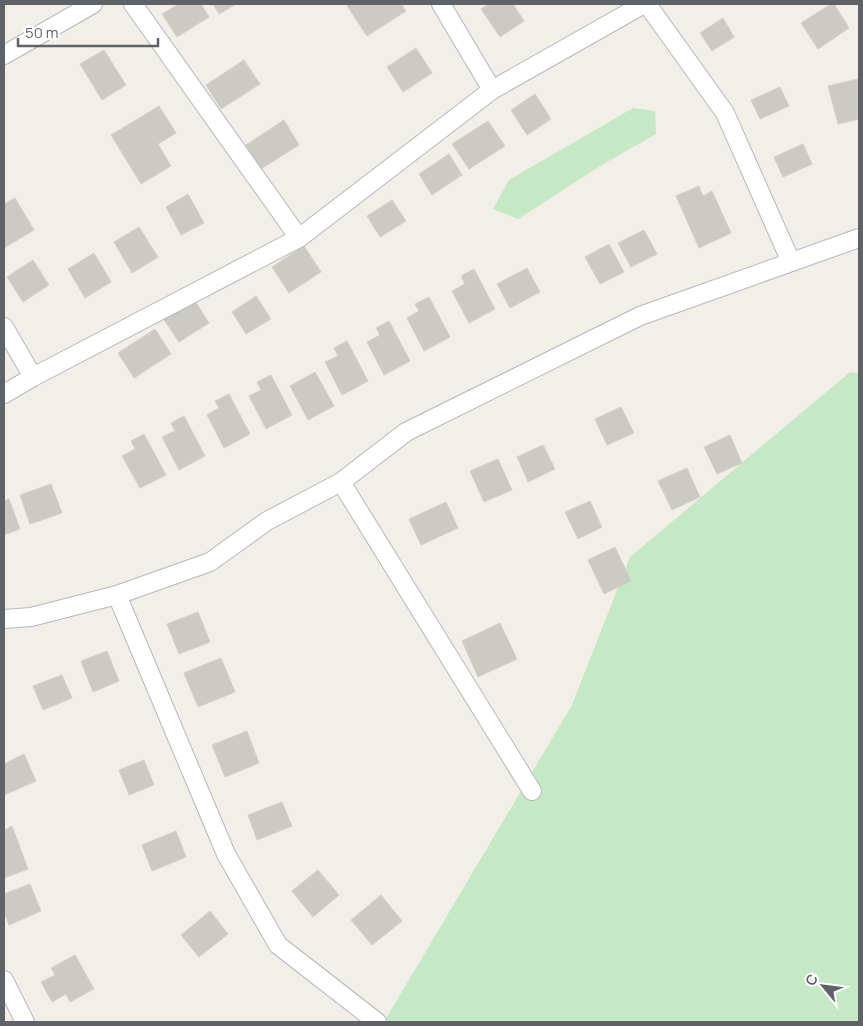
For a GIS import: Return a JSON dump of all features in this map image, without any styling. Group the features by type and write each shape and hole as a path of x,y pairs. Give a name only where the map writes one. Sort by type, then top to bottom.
{"street":[{"path":"4,56 92,4"},
{"path":"133,4 299,238"},
{"path":"441,4 492,90"},
{"path":"4,394 299,238 492,90 645,4 725,112 792,262"},
{"path":"4,618 31,617 117,595 210,562 267,521 341,482 406,432 640,316 859,238"},
{"path":"4,327 33,378"},
{"path":"341,482 532,791"},
{"path":"117,595 226,854 278,945 377,1022"},
{"path":"4,980 25,1022"}],"green space":[{"path":"633,108 655,111 656,134 605,163 518,219 493,209 509,180"},
{"path":"850,372 859,373 859,1022 384,1022 572,705 630,557"}],"building":[{"path":"179,4 201,4 209,17 177,37 162,14"},
{"path":"213,4 236,4 219,14"},
{"path":"346,4 401,4 406,11 367,36"},
{"path":"489,4 513,4 524,21 500,37 481,9"},
{"path":"834,4 849,28 818,49 801,23"},
{"path":"723,18 734,37 712,51 700,33"},
{"path":"416,48 432,73 403,92 387,67"},
{"path":"104,50 126,85 102,100 80,64"},
{"path":"244,60 260,84 221,109 206,85"},
{"path":"858,79 859,119 838,124 828,86"},
{"path":"780,87 789,106 760,119 751,100"},
{"path":"535,94 551,119 527,135 511,110"},
{"path":"159,106 176,133 158,144 171,166 141,184 111,135"},
{"path":"284,120 299,145 261,169 246,145"},
{"path":"488,121 505,146 469,169 452,144"},
{"path":"803,144 812,164 783,177 774,157"},
{"path":"449,154 462,175 432,195 419,174"},
{"path":"699,186 703,196 712,191 731,233 699,248 676,196"},
{"path":"188,194 204,223 181,235 166,207"},
{"path":"15,198 34,230 4,248 4,204"},
{"path":"392,200 406,221 380,237 367,216"},
{"path":"139,227 158,257 132,273 114,242"},
{"path":"644,230 657,254 631,267 618,243"},
{"path":"609,244 624,272 600,284 585,257"},
{"path":"304,246 321,272 289,293 272,267"},
{"path":"94,253 111,282 85,298 68,269"},
{"path":"33,260 49,285 23,302 7,277"},
{"path":"527,268 540,292 510,308 497,284"},
{"path":"474,269 495,309 469,323 452,291 465,284 461,276"},
{"path":"256,296 271,319 246,334 232,312"},
{"path":"429,297 450,337 424,351 407,318 419,311 415,304"},
{"path":"193,298 209,323 179,342 163,318"},
{"path":"389,321 410,361 384,375 367,342 380,335 376,328"},
{"path":"155,329 171,354 134,378 118,353"},
{"path":"347,341 368,381 342,395 325,362 338,356 334,348"},
{"path":"315,372 334,406 308,420 290,386"},
{"path":"271,375 292,415 266,429 249,396 261,390 257,382"},
{"path":"229,394 250,434 224,448 207,415 219,408 215,401"},
{"path":"621,407 634,433 607,445 595,419"},
{"path":"184,416 205,456 179,470 162,437 175,431 171,423"},
{"path":"144,434 166,475 140,488 122,456 135,449 131,441"},
{"path":"730,435 742,463 717,474 704,447"},
{"path":"543,445 555,469 528,482 517,457"},
{"path":"498,459 512,490 484,502 470,471"},
{"path":"687,468 700,497 672,510 658,481"},
{"path":"51,484 62,513 30,524 20,495"},
{"path":"9,499 20,529 4,535 4,501"},
{"path":"590,501 602,527 578,539 565,512"},
{"path":"446,502 458,528 421,545 409,519"},
{"path":"615,547 631,581 604,594 588,560"},
{"path":"198,612 210,642 179,654 167,624"},
{"path":"500,623 517,659 478,677 462,641"},
{"path":"107,651 119,681 93,692 81,661"},
{"path":"221,658 235,692 198,707 184,673"},
{"path":"62,675 72,698 43,710 33,686"},
{"path":"247,731 259,763 225,777 212,745"},
{"path":"24,754 36,781 4,795 4,764"},
{"path":"144,760 154,785 129,795 119,770"},
{"path":"282,802 292,826 257,840 248,815"},
{"path":"12,826 28,869 4,878 4,830"},
{"path":"176,831 186,857 152,871 142,845"},
{"path":"318,870 339,895 313,917 292,891"},
{"path":"30,884 41,911 9,925 4,912 4,894"},
{"path":"381,895 402,921 372,945 351,920"},
{"path":"210,911 228,934 199,957 181,935"},
{"path":"75,955 94,989 70,1002 66,994 52,1002 41,982 55,975 51,968"}]}
